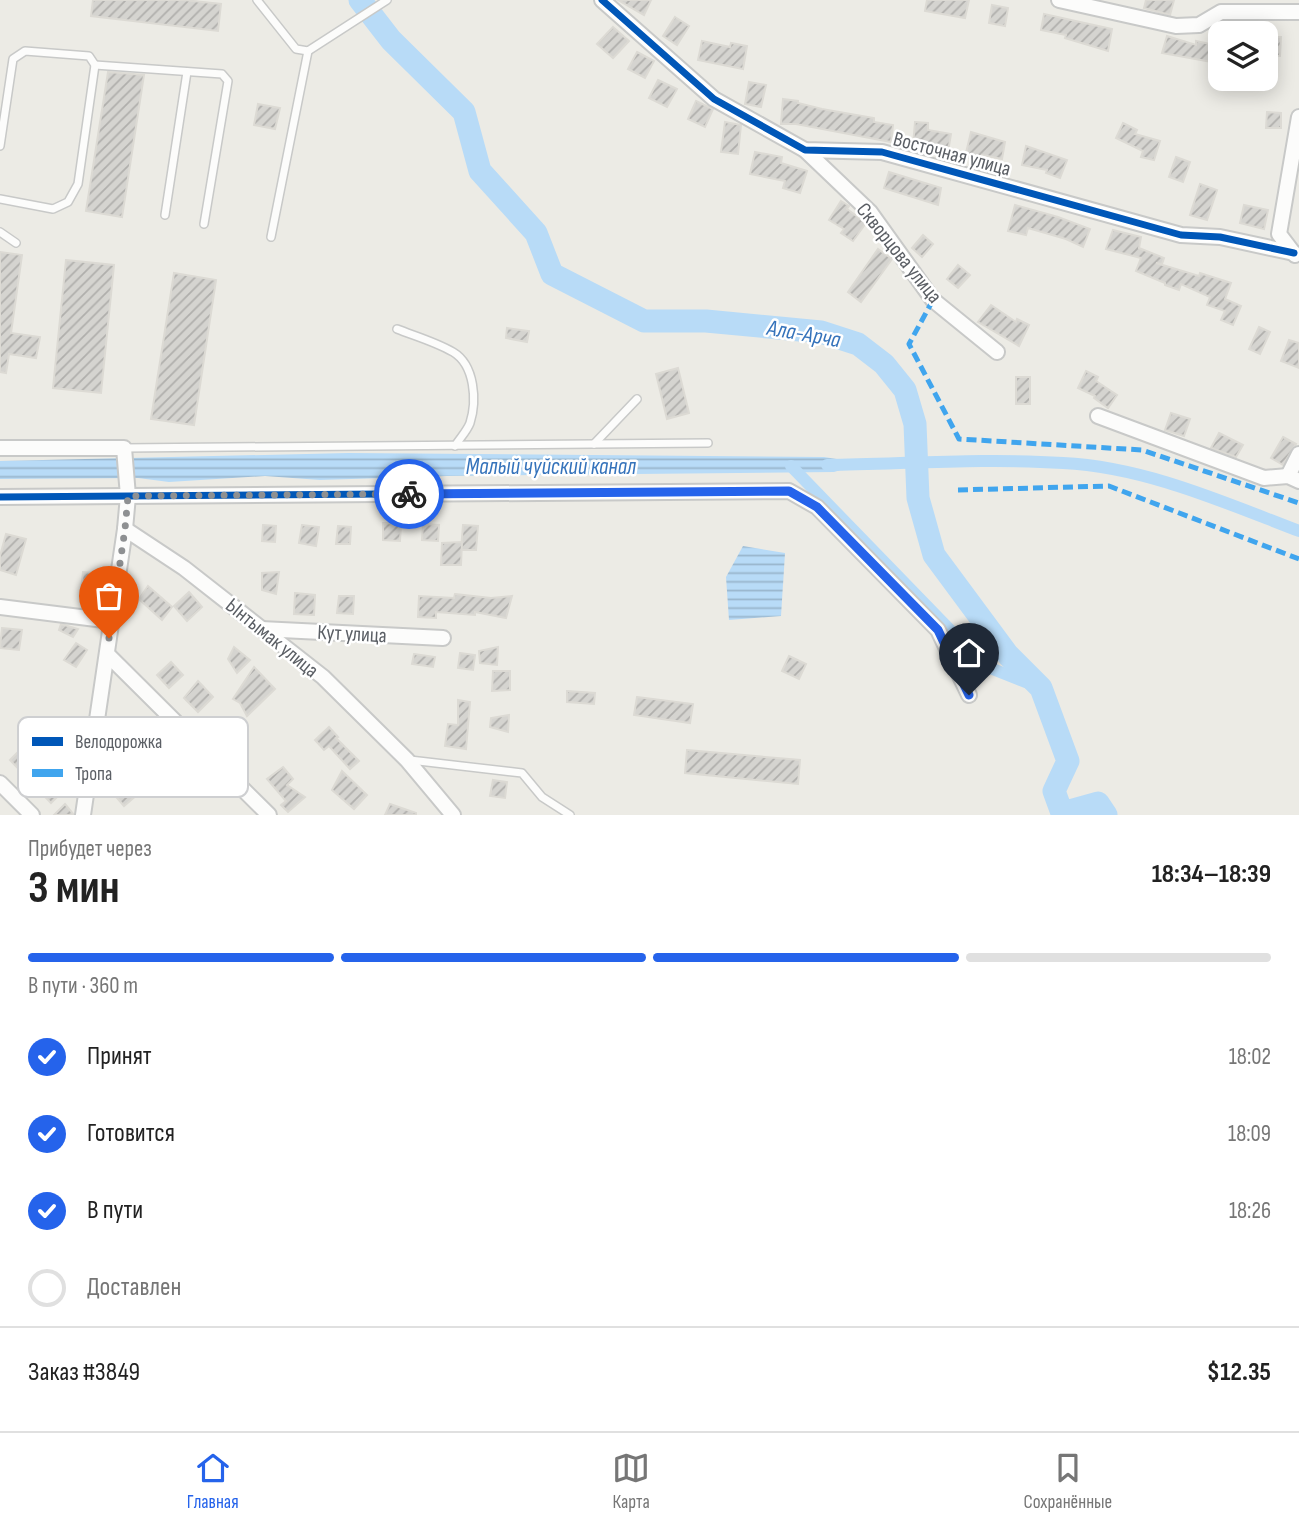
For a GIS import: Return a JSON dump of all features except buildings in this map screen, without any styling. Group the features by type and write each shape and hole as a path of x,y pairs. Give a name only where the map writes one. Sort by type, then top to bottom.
{"street":[{"name":"Восточная улица","path":"602,0 714,99 805,150 882,152 1181,235 1220,237 1296,257"},
{"path":"1059,0 1176,26 1199,25 1221,12 1299,12"},
{"path":"1296,257 1279,234 1299,117"},
{"name":"Скворцова улица","path":"805,150 870,212 933,300 997,352"},
{"path":"1098,416 1264,478 1293,479 1299,454"},
{"path":"0,448 125,451 128,496 125,529 98,717"},
{"path":"0,497 789,491 817,507 938,630 969,695"},
{"name":"Ынтымак улица","path":"125,529 184,568 323,677 407,760 453,815"},
{"path":"0,607 112,621"},
{"name":"Кут улица","path":"261,629 443,638"},
{"path":"107,654 171,717"},
{"path":"0,783 32,815"},
{"path":"248,793 270,815"},
{"path":"83,815 86,797"}],"lane":[{"path":"257,0 296,49 308,51 387,0"},
{"path":"0,146 13,59 25,51 89,56 95,65 78,184 68,202 53,209 0,199"},
{"path":"271,237 308,51"},
{"path":"95,65 222,74 228,81 204,224"},
{"path":"165,215 187,72"},
{"path":"0,232 16,243"},
{"path":"397,329 453,352 461,358 471,374 472,416 455,446"},
{"path":"594,444 637,398"},
{"path":"125,451 708,443"},
{"path":"407,760 522,773 542,797 570,815"}],"water":[{"name":"Малый чуйский канал","path":"348,453 824,457 843,460 844,469 834,472 320,480 265,476 169,482 138,478 0,479 0,461"},
{"path":"743,546 785,553 781,616 729,620 726,577"}],"waterway":[{"name":"Ала-Арча","path":"360,0 391,40 464,112 480,171 536,233 552,274 644,321 706,321 821,332 858,344 884,364 905,390 915,424 918,498 934,555 1008,655 1041,688 1068,761 1054,791 1062,813 1098,803 1106,815"},
{"path":"827,465 1004,461 1094,466 1124,471 1183,488 1299,531"},
{"path":"791,466 985,666 1041,688"}],"marked path":[{"path":"933,300 909,344 959,439 1142,450 1299,503"},
{"path":"958,490 1109,486 1299,559"}],"cycle path":[{"path":"602,0 714,99 805,150 882,152 1181,235 1220,237 1294,253"},
{"path":"0,497 789,491 817,507 938,630 969,695"}],"way so far":[{"path":"109,638 128,496 409,494"}],"route":[{"path":"409,494 789,491 817,507 938,630 969,695"}]}
